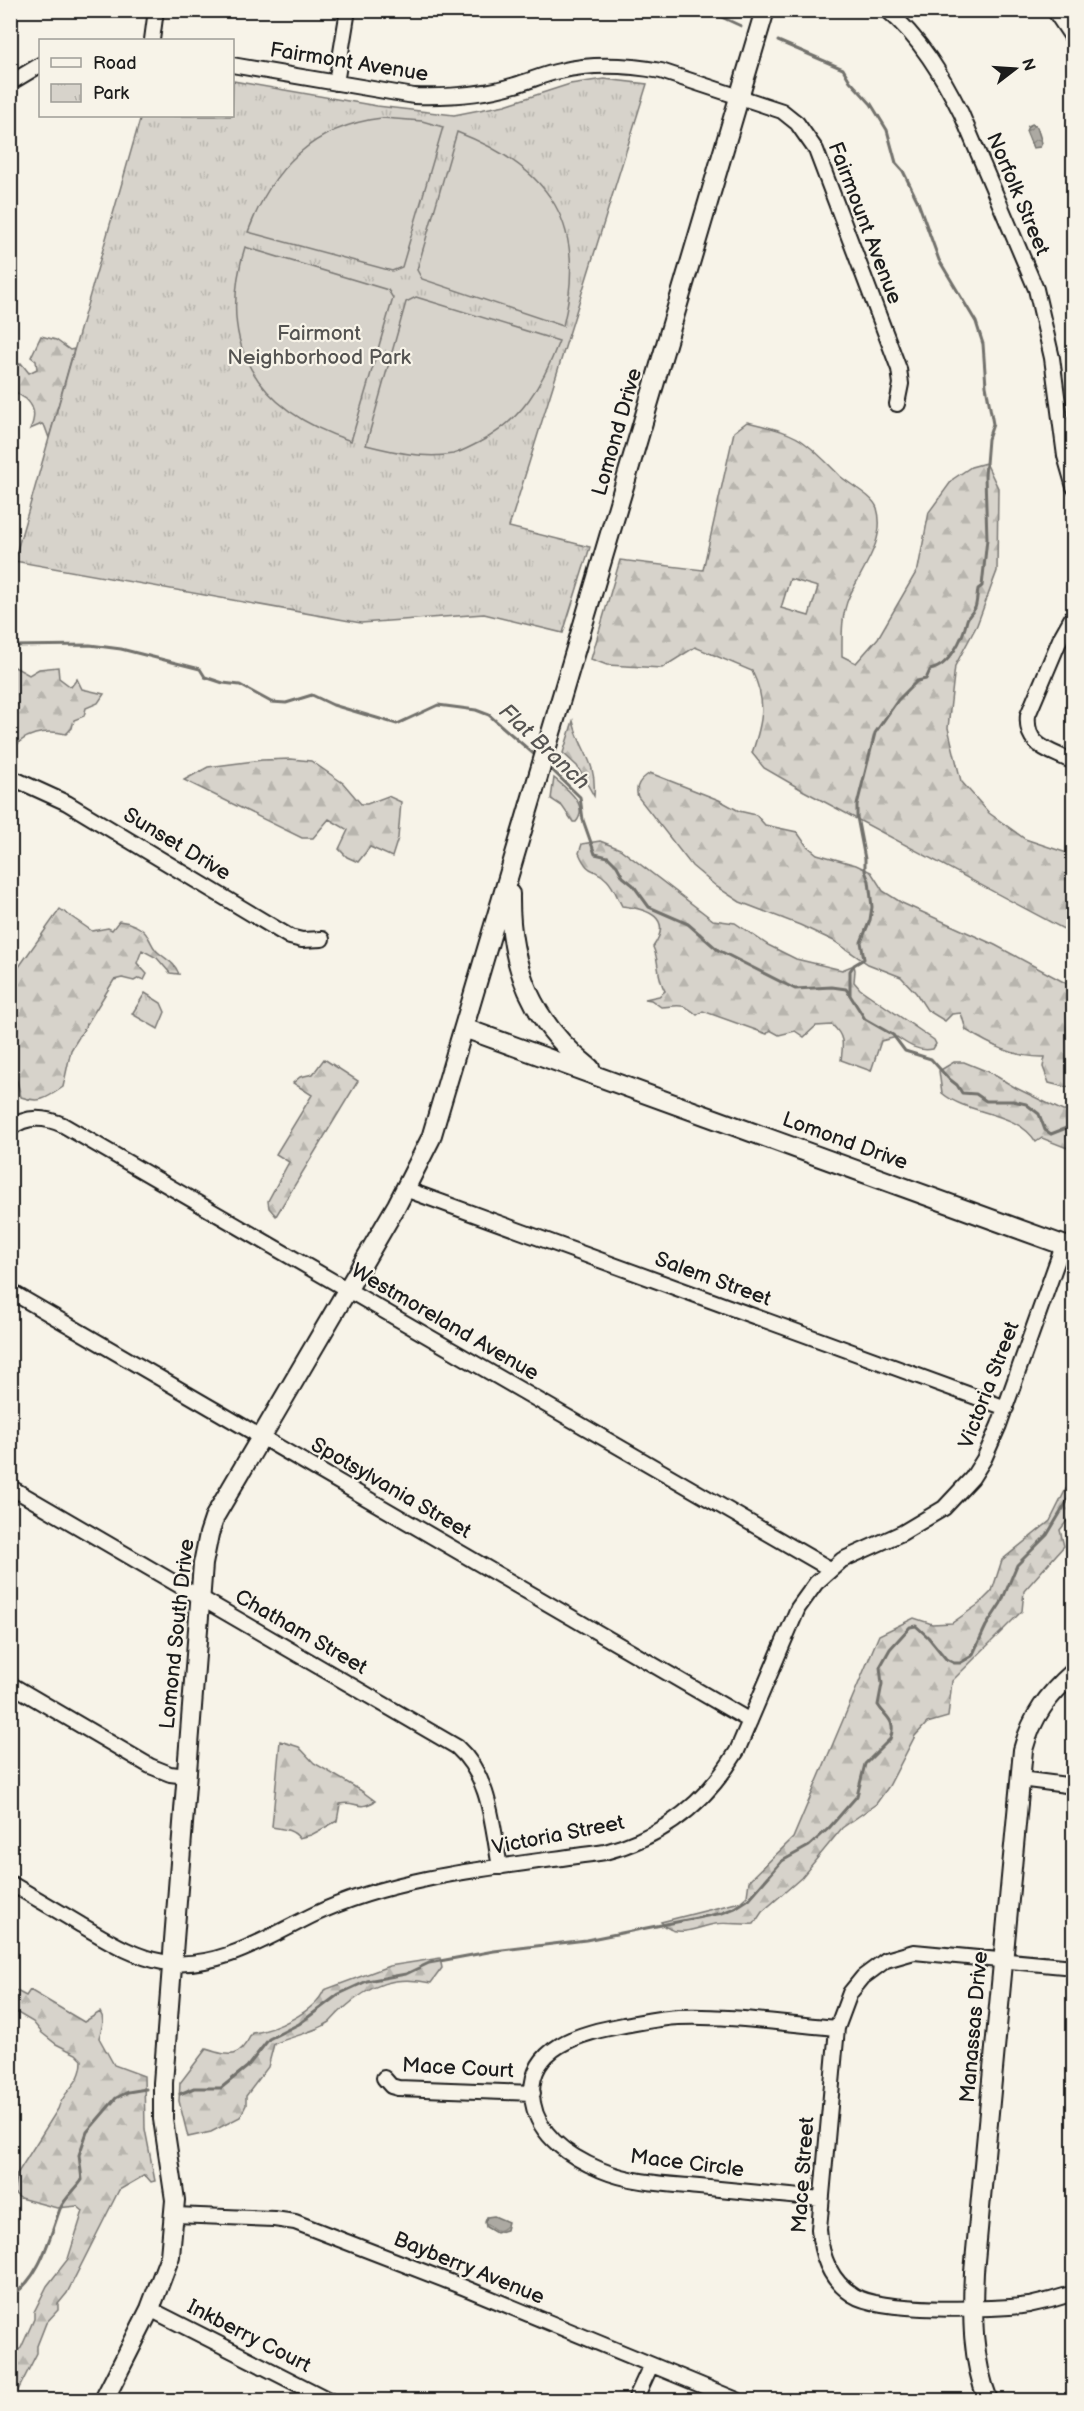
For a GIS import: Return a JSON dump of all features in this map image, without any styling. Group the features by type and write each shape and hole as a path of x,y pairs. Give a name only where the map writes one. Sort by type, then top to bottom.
{"main road":[{"name":"Lomond Drive","path":"765,10 464,1028 1068,1247"},
{"name":"Lomond Drive","path":"512,867 511,936 523,982 533,1002 551,1028 571,1052 601,1077"},
{"name":"Lomond South Drive","path":"104,2400 150,2309 170,2256 176,2215 175,2189 163,2119 162,2090 200,1598 208,1534 215,1516 405,1189 431,1138 464,1028"},
{"name":"Manassas Drive","path":"988,2400 975,2355 972,2308 1023,1750 1032,1720 1052,1691 1074,1672"}],"street":[{"path":"152,39 156,10"},
{"path":"336,83 348,10"},
{"name":"Norfolk Street","path":"887,10 904,25 927,54 962,113 1036,289 1052,358 1065,456 1074,487"},
{"path":"1054,10 1074,40"},
{"name":"Fairmont Avenue","path":"234,64 414,96 463,95 516,85 561,70 613,66 661,71 740,96"},
{"path":"10,83 39,66"},
{"name":"Fairmount Avenue","path":"740,96 782,111 797,123 816,150 899,369 901,384 897,404"},
{"path":"1069,760 1040,746 1033,740 1027,725 1032,705 1061,637 1074,614"},
{"name":"Sunset Drive","path":"10,777 67,803 290,937 302,940 322,939"},
{"name":"Westmoreland Avenue","path":"10,1130 19,1122 36,1118 55,1121 63,1125 830,1569"},
{"name":"Salem Street","path":"405,1189 1006,1408"},
{"name":"Victoria Street","path":"10,1883 124,1949 143,1957 172,1963 201,1961 238,1951 316,1913 370,1893 426,1879 605,1851 636,1842 657,1832 690,1810 710,1791 737,1751 798,1608 816,1583 842,1560 902,1533 944,1508 972,1478 984,1459 1006,1408 1068,1247"},
{"name":"Spotsylvania Street","path":"10,1291 750,1721"},
{"name":"Chatham Street","path":"10,1487 447,1740 466,1755 480,1777 488,1797 500,1868"},
{"path":"10,1684 150,1766 170,1774 187,1776"},
{"path":"1020,1779 1074,1786"},
{"name":"Mace Street","path":"1074,1967 914,1952 886,1960 855,1986 844,2005 837,2028 819,2229 822,2254 832,2274 852,2295 871,2302 909,2307 972,2308 1029,2305 1074,2293"},
{"path":"532,2093 537,2070 552,2050 573,2037 608,2028 679,2017 705,2017 837,2028"},
{"name":"Mace Court","path":"384,2078 391,2086 398,2088 532,2093"},
{"name":"Mace Circle","path":"532,2093 536,2113 554,2140 579,2160 603,2171 647,2182 821,2199"},
{"name":"Bayberry Avenue","path":"176,2215 295,2222 463,2287 737,2400"},
{"name":"Inkberry Court","path":"150,2309 329,2400"},
{"path":"635,2400 651,2365"}],"green space":[{"name":"Fairmont Neighborhood Park","path":"604,79 647,84 509,527 590,547 563,633 484,614 361,623 14,561 141,117 234,117 234,81 377,106 454,115 505,105 570,84"},
{"path":"382,118 422,121 443,127 402,267 392,271 248,232 269,188 298,154 335,130"},
{"path":"457,132 490,147 517,164 539,183 555,205 565,230 570,258 570,290 563,326 422,279 417,270"},
{"path":"245,247 388,290 393,298 351,441 318,428 290,411 268,392 251,369 240,343 236,314 237,282"},
{"path":"416,297 559,341 538,387 518,413 493,434 453,454 420,455 366,445 406,302"},
{"path":"41,336 56,340 70,350 74,349 49,438 42,424 30,429 34,417 33,410 29,402 15,391 13,383 13,368 21,363 29,373 37,369 36,361 31,357"},
{"path":"747,422 793,436 875,504 879,520 876,543 849,597 843,619 842,656 856,663 878,638 918,569 929,512 953,479 971,467 986,463 998,488 997,571 977,625 955,666 948,728 961,781 989,813 1025,839 1073,855 1073,934 764,768 752,753 762,712 760,692 752,671 695,647 662,668 607,665 591,659 620,560 703,570 734,432","holes":["790,579 818,587 809,616 781,608"]},
{"path":"11,665 29,675 39,669 58,667 59,678 71,687 77,679 82,689 104,694 98,703 86,708 84,716 74,720 72,728 66,734 43,732 35,734 21,740 11,752"},
{"path":"573,721 591,764 594,796 577,766 563,753"},
{"path":"291,759 311,761 343,783 361,804 388,796 401,802 398,838 392,857 370,847 358,862 347,857 339,849 348,830 329,819 313,838 302,838 184,780 208,767"},
{"path":"650,773 719,800 739,811 756,815 765,825 797,832 806,845 817,854 856,865 871,872 883,891 902,903 995,945 1073,987 1073,1086 1065,1087 1049,1083 1043,1067 1045,1057 1013,1053 984,1041 966,1030 961,1013 952,1014 945,1021 927,1010 916,993 901,977 868,964 834,941 800,925 740,902 717,887 692,866 638,797 639,783"},
{"path":"554,778 575,797 578,803 580,816 576,822 573,822 562,806 551,799"},
{"path":"600,841 620,849 713,920 735,923 768,945 796,959 842,970 854,965 854,982 860,989 934,1040 936,1044 933,1049 918,1049 897,1037 881,1041 871,1071 841,1060 841,1037 832,1025 816,1026 804,1037 795,1031 779,1035 770,1030 767,1034 703,1011 697,1015 684,1006 661,1007 645,999 659,996 665,991 660,980 653,947 661,928 655,916 648,912 622,906 609,883 586,865 579,853 582,844"},
{"path":"60,909 92,931 108,928 112,930 119,921 143,930 155,950 173,964 179,974 170,973 157,958 142,950 137,963 147,974 144,980 139,978 134,981 122,978 114,980 71,1050 63,1087 48,1097 33,1100 21,1097 17,1081 11,1081 11,978"},
{"path":"145,993 161,1003 165,1012 158,1029 132,1014"},
{"path":"324,1059 358,1081 276,1216 269,1208 268,1201 289,1162 276,1154 312,1095 293,1083 300,1077 313,1074"},
{"path":"954,1062 964,1062 991,1073 1063,1111 1073,1111 1073,1144 1067,1148 1042,1138 1036,1142 1017,1124 965,1106 942,1093 939,1071"},
{"path":"1073,1479 1073,1513 1060,1530 1064,1546 1024,1591 1022,1611 952,1681 948,1717 927,1723 915,1736 889,1786 876,1804 842,1828 801,1878 762,1912 754,1924 719,1923 680,1931 673,1930 661,1922 740,1902 747,1896 749,1881 793,1838 879,1635 914,1618 932,1624 952,1623 979,1604 992,1591 1002,1560 1050,1521"},
{"path":"280,1741 299,1747 314,1763 375,1801 364,1806 350,1803 340,1804 337,1821 311,1835 299,1838 290,1831 272,1827"},
{"path":"440,1958 442,1968 431,1983 406,1980 384,1984 353,2000 323,2026 274,2044 268,2067 246,2096 246,2105 240,2117 211,2132 188,2137 179,2101 180,2083 206,2049 222,2054 234,2054 243,2048 252,2033 293,2019 320,1998 324,1990 389,1966"},
{"path":"11,1988 26,1996 30,1990 84,2022 100,2012 103,2022 99,2038 114,2065 144,2076 145,2129 155,2181 151,2182 145,2175 119,2190 67,2293 58,2304 58,2310 46,2323 37,2346 37,2353 13,2400 11,2400 11,2360 14,2353 21,2348 34,2319 34,2312 47,2286 68,2259 83,2211 77,2206 57,2208 20,2198 13,2192 17,2174 64,2096 76,2081 82,2060 76,2054 56,2044 33,2022 11,2009"}],"water":[{"path":"1032,124 1037,127 1042,143 1040,147 1033,148 1026,131"},
{"path":"494,2216 508,2222 506,2230 496,2233 486,2227 487,2217"}],"waterway":[{"path":"706,10 741,26"},
{"path":"778,41 843,69 850,81 871,104 887,130 896,163 903,171 918,202 939,260 976,322 983,344 986,386 993,424 988,439 985,476 987,539 982,586 978,589 975,608 968,618 959,643 949,657 944,663 930,670 926,679 917,681 898,700 875,733 857,805 872,907 870,920 861,942 864,959 854,965 850,971 850,995"},
{"name":"Flat Branch","path":"10,646 90,645 121,649 200,669 205,677 223,683 240,685 271,702 286,703 312,695 333,705 397,724 438,705 476,710 489,715 536,756"},
{"name":"Flat Branch","path":"548,766 580,797 583,820 595,854 608,857 649,907 688,924 718,950 795,989 832,987 846,989 865,1019 893,1035 905,1051 931,1059 962,1093 976,1094 986,1101 1013,1101 1026,1104 1039,1114 1045,1130 1051,1134 1074,1125"},
{"path":"180,2094 194,2088 221,2088 247,2067 269,2039 299,2024 339,1994 367,1981 406,1974 429,1963 494,1951 586,1940 722,1913 749,1899 782,1861 809,1846 829,1828 857,1796 865,1764 890,1739 892,1733 890,1720 878,1705 882,1684 880,1667 890,1649 910,1627 916,1626 946,1659 960,1663 972,1656 986,1626 1001,1603 1017,1565 1047,1535 1074,1490"},
{"path":"10,2297 29,2280 36,2269 62,2205 82,2180 79,2155 87,2132 116,2098 128,2092 146,2089"}]}
